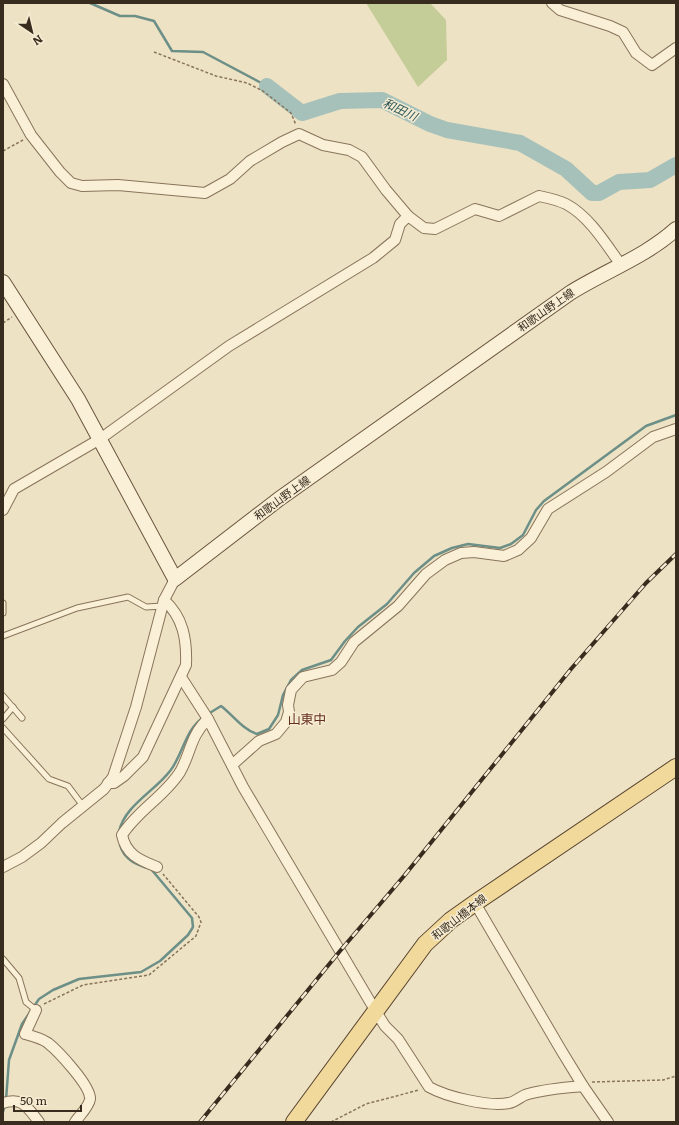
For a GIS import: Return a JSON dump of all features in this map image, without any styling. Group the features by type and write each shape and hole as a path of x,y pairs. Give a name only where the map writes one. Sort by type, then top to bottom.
{"main road":[{"name":"和歌山野上線","path":"175,579 279,499 551,307 591,280 642,255 676,229"},
{"path":"3,282 78,399 175,579"},
{"name":"和歌山橋本線","path":"294,1122 425,944 451,920 475,903 676,767"}],"street":[{"path":"552,3 560,10 610,26 623,32 636,53 652,65 676,48"},
{"path":"3,84 31,135 60,172 72,183 82,186 118,185 205,193 230,179 250,161 299,134 323,145 349,150 362,157 386,190 408,216 424,228 435,229 475,208 499,216 539,196 566,204 578,212 602,238 621,265"},
{"path":"3,510 14,489 100,439 229,346 373,258 395,240 400,224 408,216"},
{"path":"232,765 259,741 276,734 286,722 289,712 288,706 291,690 303,677 332,670 341,662 354,642 398,606 426,574 445,560 461,553 474,552 504,556 518,550 531,538 548,509 606,472 653,437 676,429"},
{"path":"3,867 22,857 41,843 113,777 136,708 163,603 175,579"},
{"path":"108,783 114,783 124,776 143,757 182,677 186,664 183,627 178,616 163,603"},
{"path":"182,677 208,719 243,787 375,1010 385,1026 398,1039 429,1087 437,1091 463,1098 498,1103 510,1103 525,1095 582,1084"},
{"path":"157,868 137,859 124,846 122,835 131,821 174,781 181,770 195,734 208,719"},
{"path":"475,903 582,1084 608,1122"},
{"path":"36,1010 25,1034 37,1037 48,1043 68,1062 88,1091 90,1098 87,1106 75,1122"},
{"path":"3,1103 12,1100 20,1101 28,1108 39,1122"}],"lane":[{"path":"3,636 77,608 128,597 146,607 163,603"},
{"path":"3,603 3,613"},
{"path":"3,696 22,718"},
{"path":"3,719 14,707"},
{"path":"3,728 49,779 68,786 83,806"},
{"path":"3,959 19,978 26,1002 36,1010"}],"path":[{"path":"154,52 216,76 247,83 263,91 291,113 299,134"},
{"path":"3,151 31,135"},
{"path":"36,1010 46,1002 83,985 149,975 196,936 201,922 199,917 157,868"},
{"path":"582,1084 663,1080 676,1076"},
{"path":"331,1122 366,1104 429,1087"}],"green space":[{"path":"366,3 430,3 446,20 447,60 418,87"}],"waterway":[{"name":"和田川","path":"90,3 120,16 135,16 154,21 172,51 203,52 267,86"},
{"name":"和田川","path":"267,86 302,113 340,101 382,100 430,124 447,130 520,143 566,169 592,193 599,193 619,182 650,180 676,165"},
{"path":"208,714 221,706 252,732 257,734 269,729 278,715 283,695 291,680 302,670 331,660 358,627 387,604 414,573 434,556 452,548 468,544 500,548 511,544 523,535 536,510 544,501 646,426 676,415"},
{"path":"119,832 127,814 170,771 178,758 192,728 204,717"},
{"path":"6,1100 9,1060 22,1024 39,999 53,990 79,979 141,972 160,961 188,935 193,927 192,918 151,869 136,864 128,858 120,845"},
{"path":"3,1112 5,1105"}],"railway":[{"path":"200,1122 340,951 404,876 571,669 646,583 676,554"}],"district":[{"name":"山東中","path":"307,719"}]}
